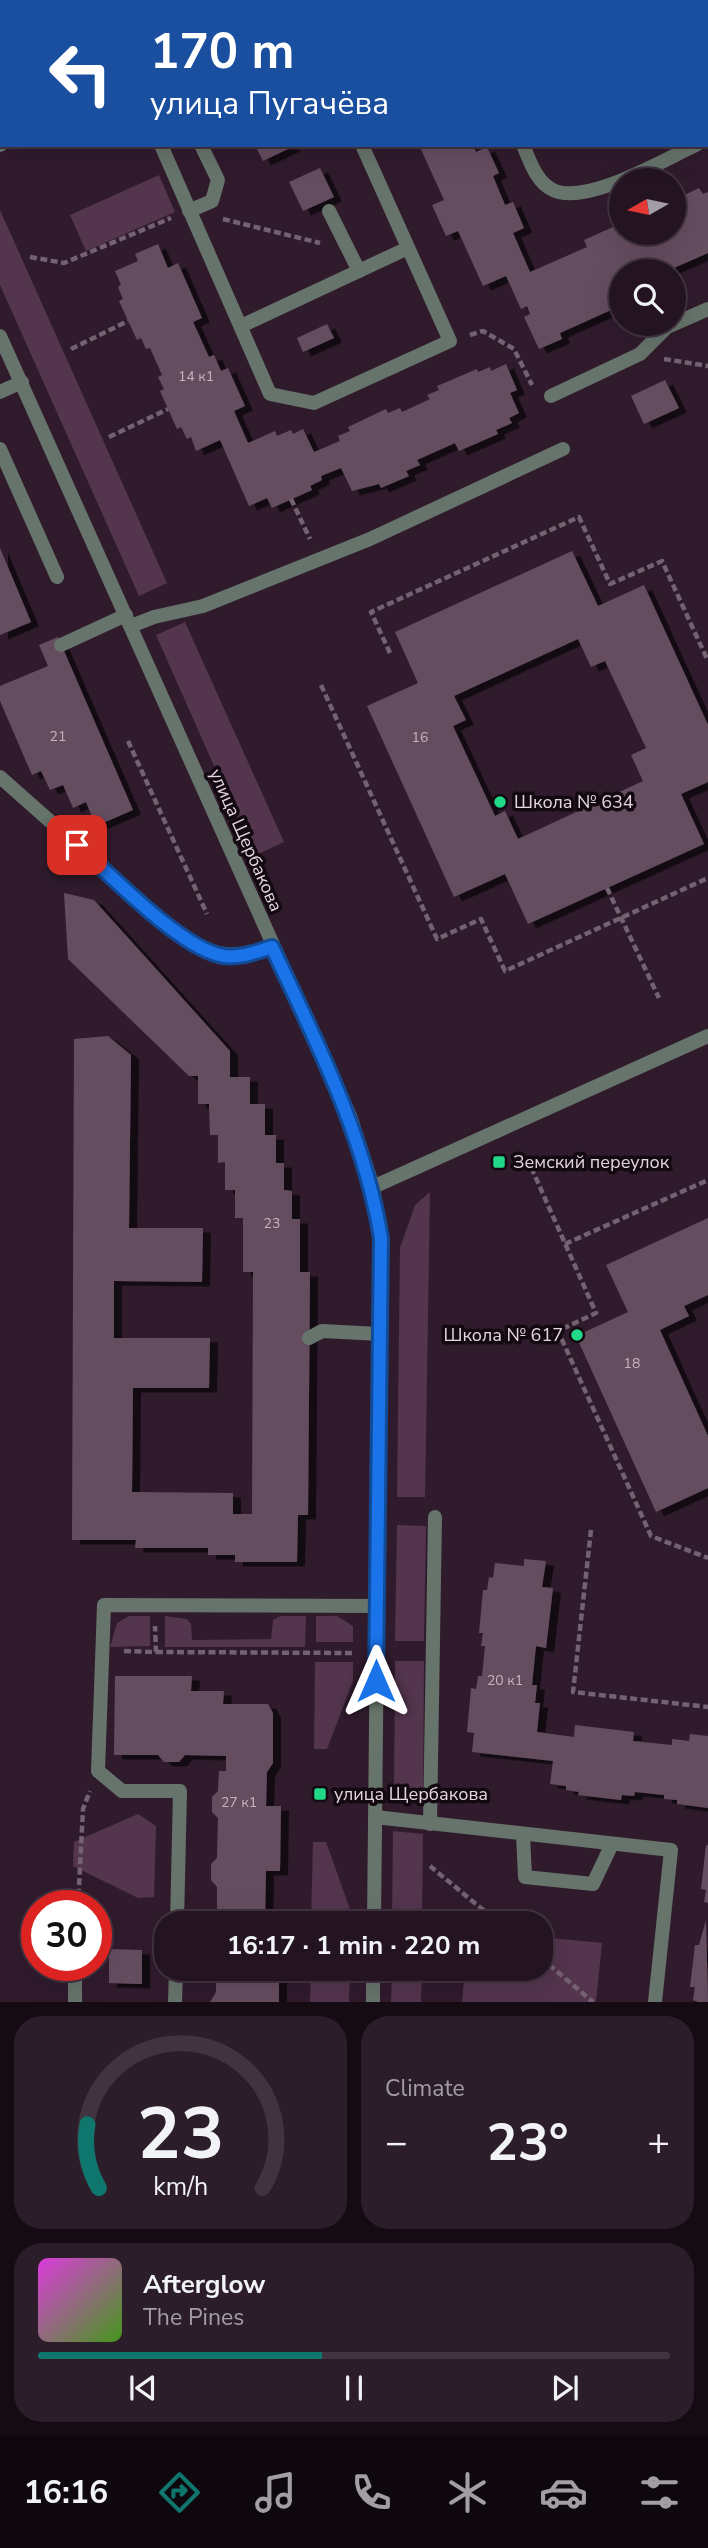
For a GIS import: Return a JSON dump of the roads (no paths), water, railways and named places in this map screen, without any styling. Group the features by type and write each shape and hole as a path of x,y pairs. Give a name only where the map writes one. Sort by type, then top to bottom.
{"street":[{"path":"162,147 270,394 314,403 450,341 363,147"},
{"path":"189,211 212,201 218,180 202,147"},
{"path":"524,147 538,177 551,189 569,196 589,193 692,147"},
{"path":"329,211 359,271"},
{"path":"241,326 408,248"},
{"path":"551,396 640,354 667,327 708,309"},
{"name":"улица Щербакова","path":"0,336 350,1116 373,1187 381,1238 374,1911"},
{"path":"0,392 22,382"},
{"path":"0,449 57,577"},
{"path":"61,645 129,620 203,606 370,539 562,449"},
{"path":"0,777 173,930 197,946 223,956 248,955 272,947"},
{"path":"373,1187 708,1036"},
{"path":"309,1338 322,1331 380,1334"},
{"path":"430,1824 435,1517"},
{"path":"177,1911 180,1791 122,1791 98,1771 104,1605 377,1606"},
{"path":"375,1817 671,1850 654,2002"},
{"path":"523,1834 526,1877 593,1884 612,1844"},
{"path":"75,1981 75,2002"},
{"path":"165,2002 175,2002 176,1981"},
{"path":"373,1981 373,2002"}],"place":[{"name":"Школа № 634","path":"500,802"},
{"name":"Земский переулок","path":"499,1162"},
{"name":"Школа № 617","path":"577,1335"},
{"name":"улица Щербакова","path":"320,1794"}]}
